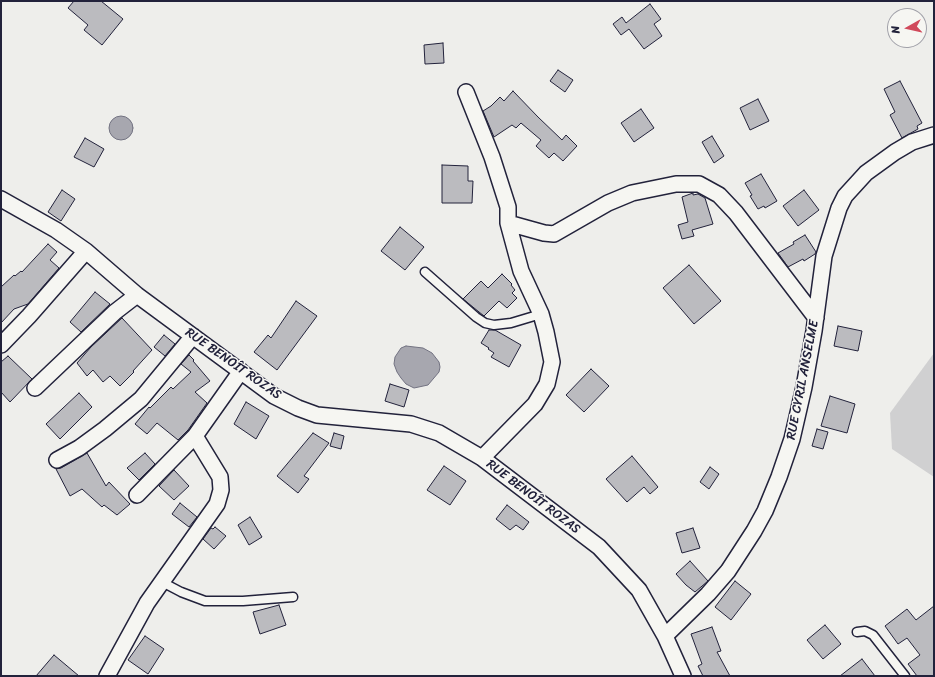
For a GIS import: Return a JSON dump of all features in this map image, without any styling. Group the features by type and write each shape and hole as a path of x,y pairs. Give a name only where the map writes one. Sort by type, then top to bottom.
{"street":[{"path":"466,92 492,157 508,207 508,223 521,271 541,314 552,362 546,384 535,404 482,458"},
{"name":"RUE CYRIL ANSELME","path":"665,636 708,594 728,571 765,511 779,477 792,439 804,387 816,318 824,256 839,208 845,196 866,173 895,152 912,142 934,135"},
{"path":"508,223 554,234 608,203 632,193 676,184 699,184 719,194 736,213 816,318"},
{"name":"RUE BENOÎT ROZAS","path":"1,199 56,230 86,251 137,295 274,396 298,408 317,415 411,424 439,433 482,458 599,547 639,590 665,636 682,676"},
{"path":"1,345 86,251"},
{"path":"36,388 115,312 137,295"},
{"path":"57,460 86,444 141,399 193,336"},
{"path":"137,495 194,436 241,371"},
{"path":"107,676 147,604 216,504 221,490 220,477 194,436"}],"lane":[{"path":"425,272 476,317 485,323 494,325 510,323 541,314"},
{"path":"162,582 205,602 293,597"},
{"path":"857,632 865,631 873,635 905,676"}],"shaded area":[{"path":"121,116 129,120 133,128 129,136 121,140 113,136 109,128 113,120"},
{"path":"406,346 423,348 432,353 439,362 439,372 428,385 414,388 406,384 397,372 394,364 395,357 401,348"},
{"path":"934,353 934,477 892,449 890,413"}],"building":[{"path":"74,1 101,1 123,19 102,45 84,30 88,25 68,8"},
{"path":"650,4 661,19 654,24 662,36 644,49 629,29 621,35 613,24 622,17 626,23"},
{"path":"443,43 444,63 425,64 424,45"},
{"path":"558,70 573,80 565,92 550,81"},
{"path":"900,81 922,123 917,126 918,129 902,138 890,115 895,112 884,89"},
{"path":"513,91 562,140 566,135 577,146 563,161 554,153 549,158 536,146 541,140 521,123 516,128 512,125 494,137 483,111 491,106 500,97 504,101"},
{"path":"758,99 769,121 750,130 740,108"},
{"path":"641,109 654,128 634,142 621,123"},
{"path":"712,136 724,156 714,163 702,142"},
{"path":"85,138 104,149 94,167 74,157"},
{"path":"442,165 468,166 468,181 473,181 472,203 442,203"},
{"path":"761,174 777,201 765,208 764,206 758,209 750,196 752,195 745,183"},
{"path":"62,190 75,199 61,221 48,212"},
{"path":"804,190 819,210 798,226 783,206"},
{"path":"693,193 693,195 698,194 705,198 713,224 692,230 694,236 682,239 678,225 688,222 682,197"},
{"path":"400,227 424,247 405,270 381,251"},
{"path":"805,235 816,252 815,254 804,261 803,259 788,267 778,253 794,244 793,242"},
{"path":"48,244 57,252 50,260 59,268 28,304 14,309 1,323 1,287 14,275 15,276 21,271 22,272"},
{"path":"689,265 721,301 694,324 663,288"},
{"path":"502,274 512,284 511,285 515,290 512,293 517,298 507,308 499,301 484,316 463,299 481,281 488,288"},
{"path":"95,292 110,304 81,332 70,322"},
{"path":"296,301 317,316 277,370 254,352 268,335 271,338"},
{"path":"122,318 152,350 120,386 110,376 103,382 93,370 87,376 77,363 91,347"},
{"path":"838,326 862,331 858,351 834,346"},
{"path":"489,330 495,330 521,345 509,367 491,357 494,353 481,343"},
{"path":"164,335 175,344 165,356 154,347"},
{"path":"189,355 210,381 195,392 207,403 188,430 178,440 157,423 147,434 135,424 149,407 150,408 171,387 173,389 191,372 181,364"},
{"path":"8,356 32,379 10,402 1,392 1,362"},
{"path":"591,369 609,386 584,412 566,395"},
{"path":"390,384 409,390 404,407 385,401"},
{"path":"79,393 92,407 60,439 46,424"},
{"path":"830,396 855,404 847,433 821,426"},
{"path":"246,402 269,416 256,439 234,424"},
{"path":"817,429 828,432 823,449 812,446"},
{"path":"313,433 329,443 304,476 309,479 298,493 277,476"},
{"path":"334,433 344,436 341,449 330,446"},
{"path":"87,453 106,486 109,482 130,504 117,515 104,505 102,507 82,489 70,496 56,469 61,468"},
{"path":"145,453 155,464 139,480 127,468"},
{"path":"632,456 658,487 650,494 644,487 627,502 606,479"},
{"path":"444,466 466,481 450,505 427,490"},
{"path":"710,467 719,474 709,489 700,482"},
{"path":"174,470 189,486 174,500 159,486"},
{"path":"180,503 197,517 189,527 172,514"},
{"path":"507,505 529,522 523,530 516,525 510,530 496,519"},
{"path":"250,517 262,537 249,545 238,525"},
{"path":"215,527 226,536 214,549 203,539 211,528 213,529"},
{"path":"693,528 700,548 682,553 676,533"},
{"path":"690,561 708,581 695,592 676,574"},
{"path":"735,581 751,594 731,620 715,607"},
{"path":"279,605 286,625 260,634 253,612"},
{"path":"934,606 934,676 917,676 908,664 920,655 907,638 898,644 885,626 907,609 916,620"},
{"path":"825,625 841,644 823,659 807,640"},
{"path":"712,627 721,651 717,652 730,676 703,676 698,666 702,664 691,634"},
{"path":"145,636 164,649 148,674 128,660"},
{"path":"54,655 79,676 36,676"},
{"path":"862,659 875,676 840,676"}]}
